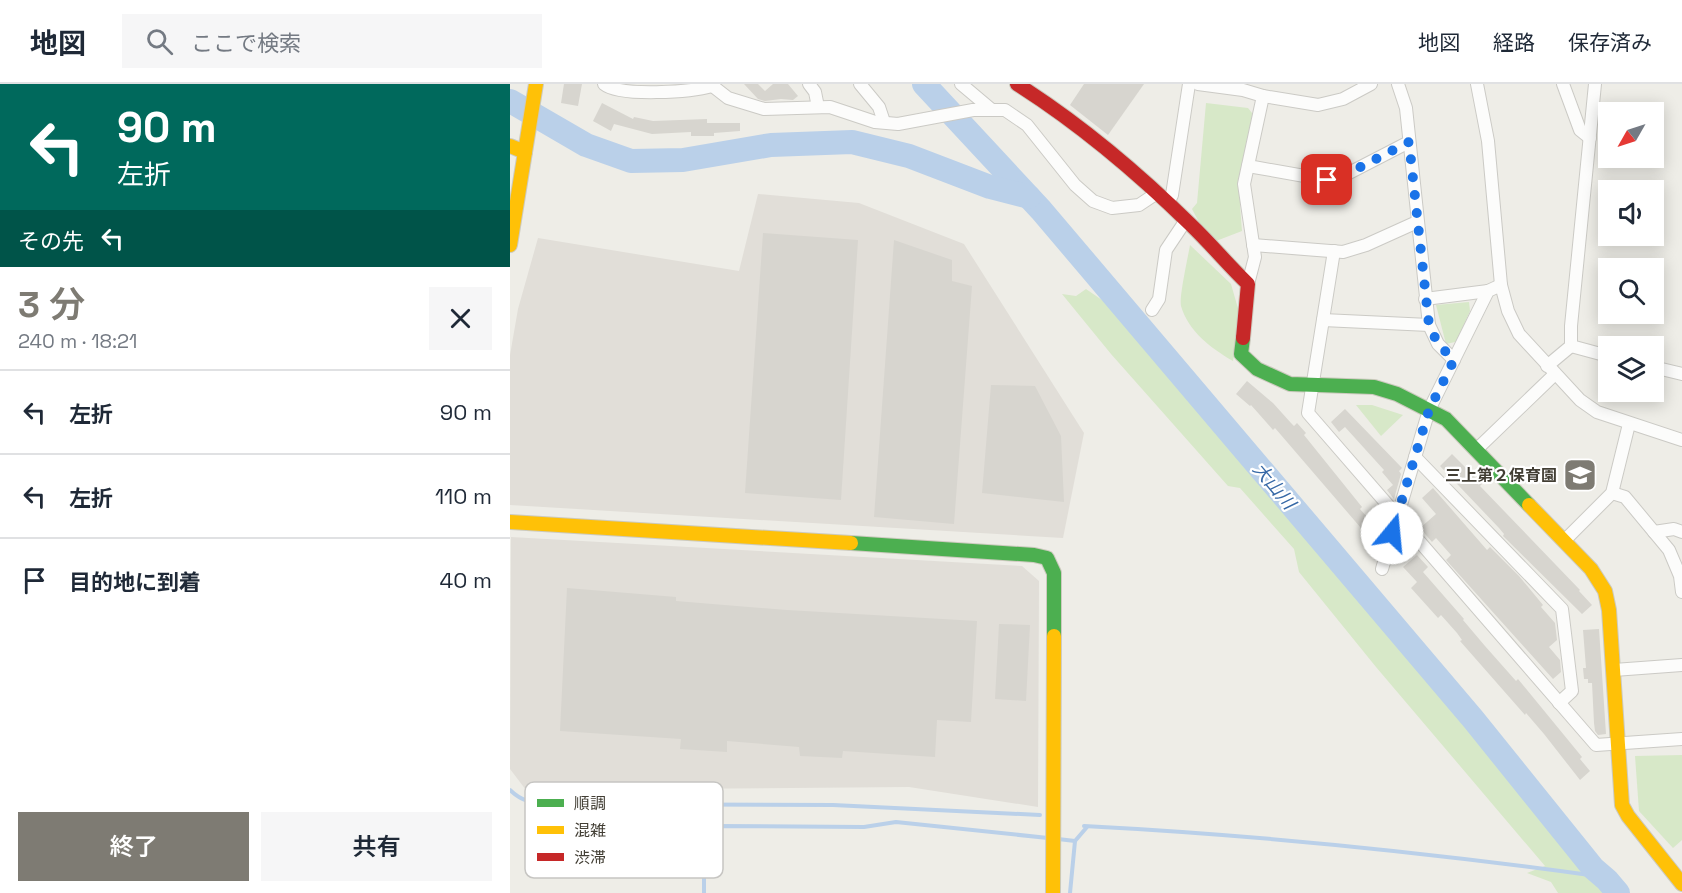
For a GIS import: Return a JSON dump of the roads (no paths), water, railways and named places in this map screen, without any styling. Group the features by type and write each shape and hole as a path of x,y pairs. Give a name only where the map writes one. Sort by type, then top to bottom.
{"street":[{"path":"510,245 536,84"},
{"path":"604,84 624,92 699,90 711,85 728,98 764,109 830,107 875,122 898,124 973,110 1005,110 1027,125 1075,185 1093,201 1112,208 1139,205 1172,195 1189,84"},
{"path":"808,84 815,92 818,107"},
{"path":"860,84 879,107 884,123"},
{"path":"961,84 992,110"},
{"path":"1017,84 1108,149 1186,220 1248,284"},
{"path":"1198,84 1244,87 1263,96 1318,105 1343,99 1371,84"},
{"path":"1398,84 1406,108 1429,325 1438,344 1454,360"},
{"path":"1477,84 1488,141 1501,285 1508,311 1519,334 1580,400 1597,412 1682,440"},
{"path":"1563,84 1580,130 1590,138"},
{"path":"1476,450 1571,346 1571,326 1595,84"},
{"path":"1263,96 1244,184 1255,257 1248,284 1241,354 1257,369 1290,384 1374,387 1397,394 1446,419 1591,569 1605,591 1609,610 1622,805 1628,816 1679,874"},
{"path":"1248,166 1327,180 1349,173 1409,142"},
{"path":"510,146 525,152"},
{"path":"1152,310 1159,299 1166,250 1186,220"},
{"path":"1253,245 1343,252 1366,245 1417,222"},
{"path":"1334,251 1308,413 1596,745 1682,739"},
{"path":"1425,299 1488,291 1501,285"},
{"path":"1382,569 1429,410 1488,291"},
{"path":"1323,320 1429,325"},
{"path":"1571,346 1598,353"},
{"path":"1664,370 1682,374"},
{"path":"1564,541 1612,493 1629,424"},
{"path":"1415,458 1562,609 1572,691 1559,703"},
{"path":"1612,493 1625,497 1669,550 1680,576 1682,592"},
{"path":"510,522 1034,555 1047,558 1054,573 1053,893"},
{"path":"1654,532 1674,529 1682,532"},
{"path":"1614,670 1682,665"}],"waterway":[{"name":"大山川","path":"924,84 1041,210 1473,719 1593,868 1618,893"},
{"path":"510,101 586,145 631,161 683,160 771,145 852,142 909,156 990,187 1029,197"},
{"path":"510,790 525,800"},
{"path":"723,805 833,805 1040,815"},
{"path":"723,826 864,827 896,822 1048,838"},
{"path":"1084,826 1214,834 1345,846 1604,877"},
{"path":"1070,893 1075,841 1087,827"},
{"path":"1058,839 1075,841"},
{"path":"704,878 704,893"}],"place":[{"name":"三上第２保育園","path":"1580,475"}]}
